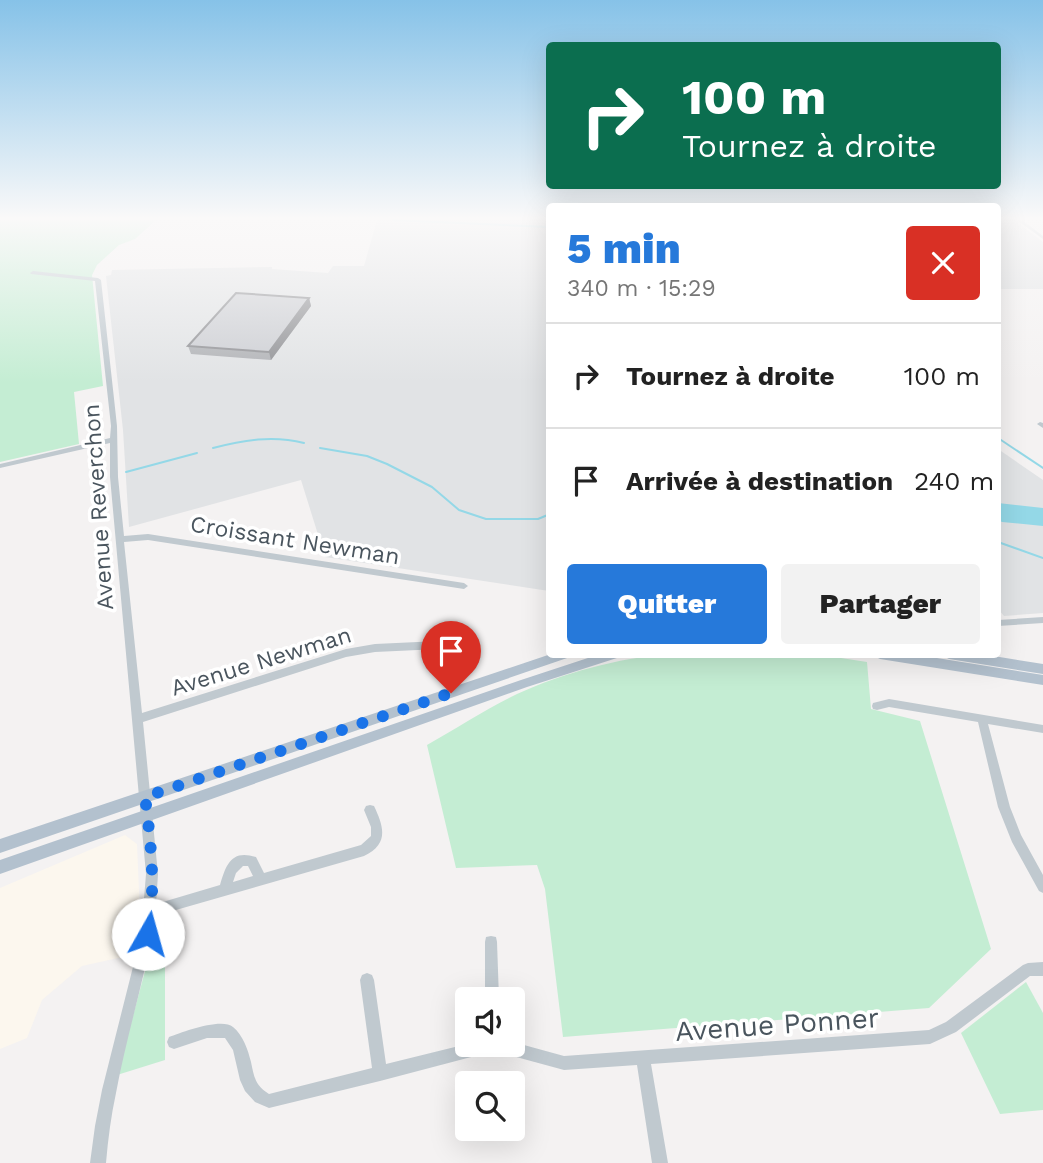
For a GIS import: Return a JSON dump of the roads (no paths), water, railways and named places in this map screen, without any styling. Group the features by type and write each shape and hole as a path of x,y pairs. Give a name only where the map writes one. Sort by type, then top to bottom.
{"main road":[{"path":"0,846 554,658"},
{"path":"0,867 538,678 603,658"},
{"path":"905,658 1043,680"},
{"path":"974,658 1043,669"}],"street":[{"name":"Avenue Reverchon","path":"47,274 98,279 114,426 120,539 148,815 152,911 144,954 110,1081 99,1136 98,1163"},
{"path":"0,466 113,440"},
{"name":"Croissant Newman","path":"120,539 152,537 464,586"},
{"path":"1001,623 1043,620"},
{"name":"Avenue Newman","path":"137,719 346,653 375,648 439,645"},
{"path":"877,706 889,703 1043,729"},
{"path":"982,719 1004,807 1016,838 1043,887"},
{"path":"152,911 370,847 378,835 379,827 370,810"},
{"path":"225,888 231,869 241,860 252,861 260,878"},
{"path":"491,942 492,987"},
{"name":"Avenue Ponner","path":"525,1053 564,1063 930,1037 951,1027 1028,970 1043,969"},
{"path":"367,980 380,1074"},
{"path":"174,1042 207,1031 228,1031 240,1050 248,1084 256,1096 270,1101 455,1054"},
{"path":"643,1059 660,1163"}],"water":[{"path":"1001,503 1043,508 1043,526 1002,522"}],"waterway":[{"path":"213,448 258,440 281,439 304,443"},
{"path":"1001,440 1043,468"},
{"path":"320,448 367,456 387,464 432,487 459,510 486,519 538,519 546,516"},
{"path":"126,472 197,453"},
{"path":"1001,543 1043,558"}]}
